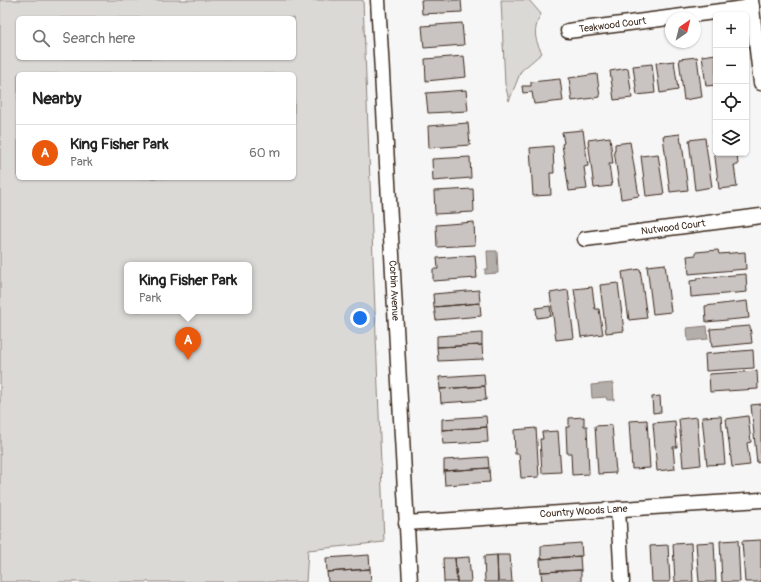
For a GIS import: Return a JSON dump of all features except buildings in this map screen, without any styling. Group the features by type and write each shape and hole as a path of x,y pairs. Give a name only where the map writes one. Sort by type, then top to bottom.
{"street":[{"name":"Corbin Avenue","path":"378,0 410,582"},
{"name":"Teakwood Court","path":"568,31 752,4"},
{"path":"752,4 761,83"},
{"name":"Nutwood Court","path":"585,239 761,216"},
{"name":"Country Woods Lane","path":"406,522 761,500"},
{"path":"618,509 622,582"}],"shaded area":[{"path":"0,0 363,0 384,542 308,550 306,582 0,582"},
{"path":"501,0 529,0 541,14 536,29 536,38 542,53 521,71 509,101 505,84"},
{"path":"487,251 497,251 498,273 485,274 485,269 488,269"},
{"path":"707,326 708,339 688,341 687,328"},
{"path":"613,383 614,400 607,400 606,397 592,398 591,385"}],"place":[{"name":"King Fisher Park","path":"188,360"}]}
